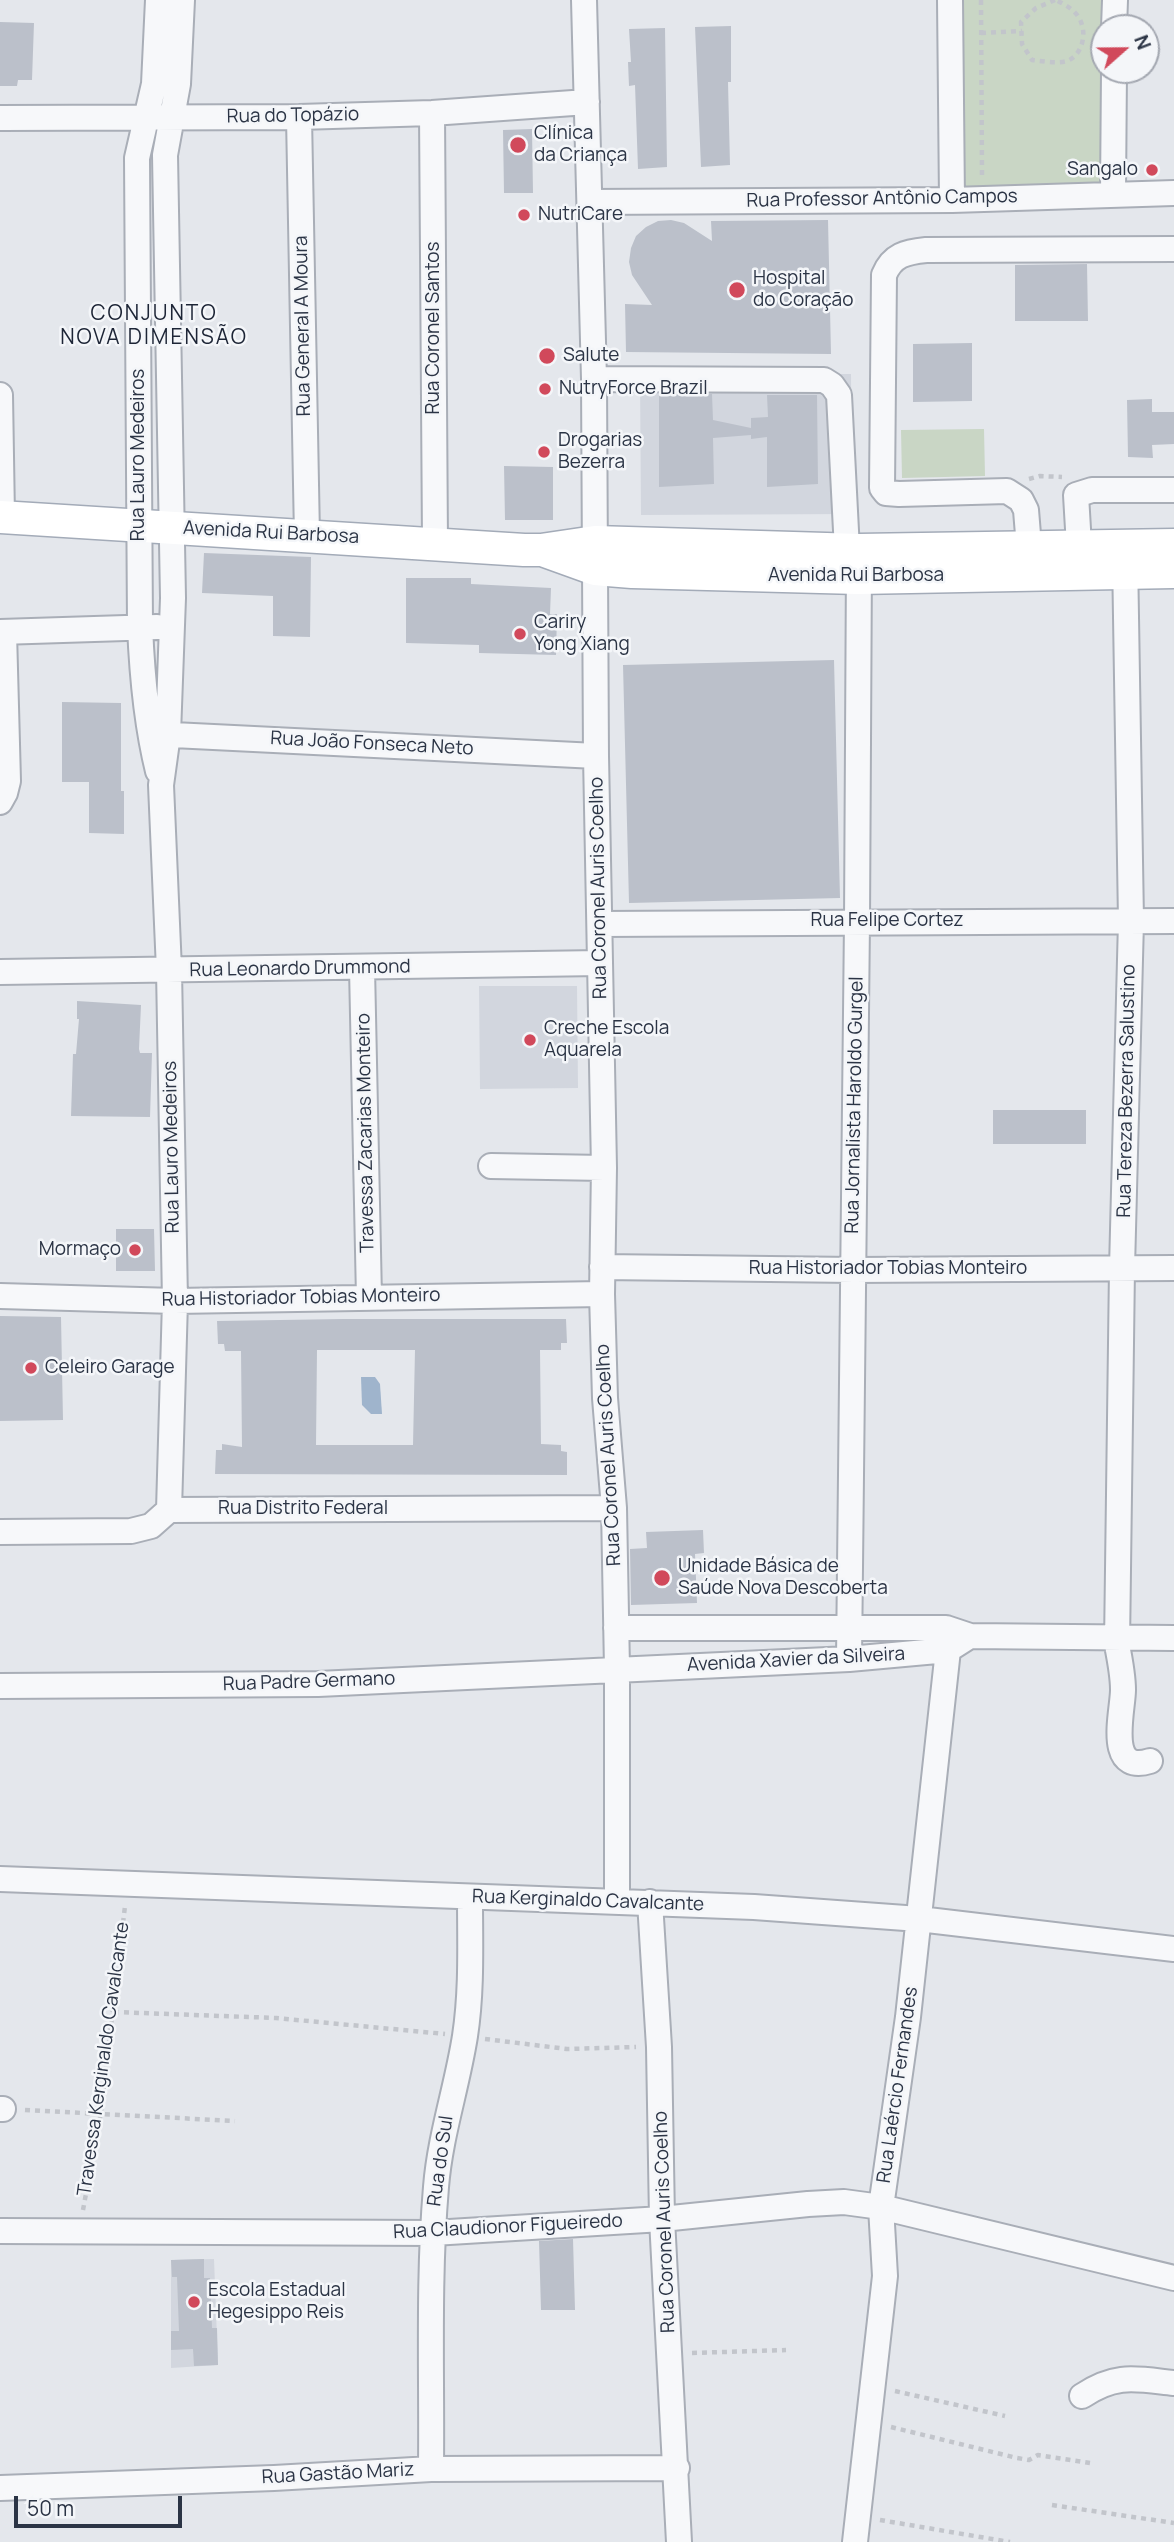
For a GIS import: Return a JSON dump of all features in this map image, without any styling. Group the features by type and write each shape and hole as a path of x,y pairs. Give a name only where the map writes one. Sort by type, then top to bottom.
{"main road":[{"name":"Avenida Rui Barbosa","path":"1,517 435,543 595,556 1125,559 1174,545"},
{"name":"Avenida Rui Barbosa","path":"855,559 1079,546 1174,572"}],"street":[{"name":"Rua Lauro Medeiros","path":"158,0 154,84 137,158 140,626 142,673 159,734"},
{"name":"Rua Lauro Medeiros","path":"169,1510 175,1301 169,970 159,734 172,628 165,155 178,84 182,0"},
{"name":"Rua Coronel Auris Coelho","path":"584,0 594,379 596,756 604,1168 602,1294 605,1398 614,1508 617,1902"},
{"path":"950,0 952,200"},
{"path":"1114,84 1114,193"},
{"name":"Rua do Topázio","path":"0,118 299,117 432,113 587,102"},
{"name":"Rua Coronel Santos","path":"432,113 435,543"},
{"name":"Rua General A Moura","path":"299,117 307,536"},
{"name":"Rua Professor Antônio Campos","path":"590,202 952,200 1174,193"},
{"path":"1029,547 1026,510 1021,500 1007,491 899,494 886,493 882,488 884,275 889,264 901,255 926,250 1174,249"},
{"name":"Rua Jornalista Haroldo Gurgel","path":"594,379 824,380 832,385 839,395 855,559 857,921 849,1659"},
{"path":"0,395 1,517"},
{"path":"1079,546 1076,495 1087,491 1174,490"},
{"name":"Rua Tereza Bezerra Salustino","path":"1125,559 1131,921 1122,1268 1118,1641 1123,1692 1118,1722 1121,1745 1131,1761 1140,1764 1150,1761"},
{"path":"0,802 8,781 2,632 140,626 172,628"},
{"name":"Rua João Fonseca Neto","path":"159,734 596,756"},
{"name":"Rua Felipe Cortez","path":"600,923 1174,921"},
{"name":"Rua Leonardo Drummond","path":"0,972 600,963"},
{"name":"Travessa Zacarias Monteiro","path":"362,968 369,1298"},
{"path":"491,1166 604,1168"},
{"name":"Rua Historiador Tobias Monteiro","path":"602,1268 1174,1268"},
{"name":"Rua Historiador Tobias Monteiro","path":"0,1296 175,1301 602,1294"},
{"name":"Rua Distrito Federal","path":"169,1510 614,1508"},
{"path":"0,1532 131,1531 150,1526 169,1510"},
{"name":"Avenida Xavier da Silveira","path":"616,1628 849,1627 947,1639"},
{"name":"Avenida Xavier da Silveira","path":"617,1668 849,1659 970,1636 1118,1641 1174,1638"},
{"name":"Rua Laércio Fernandes","path":"855,2542 885,2276 881,2207 919,1920 947,1639"},
{"name":"Rua Padre Germano","path":"0,1686 318,1684 617,1668"},
{"name":"Rua Kerginaldo Cavalcante","path":"0,1879 754,1907 919,1920 1174,1949"},
{"name":"Rua do Sul","path":"431,2469 433,2233 436,2184 449,2105 465,2035 469,1985 470,1898"},
{"name":"Rua Coronel Auris Coelho","path":"650,1902 659,2047 663,2219 679,2542"},
{"name":"Rua Claudionor Figueiredo","path":"0,2231 433,2233 663,2219 844,2202 881,2207 1174,2278"},
{"path":"1082,2396 1112,2380 1174,2383"},
{"name":"Rua Gastão Mariz","path":"0,2488 431,2469 677,2468"}],"path":[{"path":"981,0 982,179 995,179"},
{"path":"1056,0 1070,8 1082,23 1083,39 1080,51 1068,61 1032,60 1022,44 1021,22 1036,8 1056,0"},
{"path":"981,33 1022,31"},
{"path":"1007,491 1024,480 1040,476 1070,477 1087,491"},
{"name":"Travessa Kerginaldo Cavalcante","path":"79,2233 101,2112 127,1885"},
{"path":"114,2012 276,2018 465,2035 567,2049 659,2047"},
{"path":"1,2109 235,2120"},
{"path":"670,2353 786,2350"},
{"path":"873,2387 1005,2416"},
{"path":"870,2421 1017,2459 1029,2460 1038,2455 1090,2463"},
{"path":"1052,2505 1174,2523"},
{"path":"858,2516 1010,2542"}],"shaded area":[{"path":"851,374 852,514 641,515 640,375"},
{"path":"479,986 577,986 578,1088 480,1089"},
{"name":"Escola Estadual Hegesippo Reis","path":"214,2259 218,2365 171,2368 171,2260"}],"green space":[{"path":"963,0 1106,0 1106,14 1090,14 1090,84 1106,84 1105,187 963,186"},
{"path":"984,429 985,476 902,478 901,430"}],"water":[{"path":"361,1377 375,1377 380,1384 382,1414 371,1414 362,1405"}],"building":[{"path":"0,22 34,23 32,80 18,80 17,86 0,86"},
{"path":"731,26 731,82 728,82 730,165 701,167 695,27"},
{"path":"665,28 667,167 638,169 635,85 629,86 629,29"},
{"path":"532,129 533,193 504,193 503,130"},
{"name":"Hospital do Coração","path":"828,220 831,354 626,352 625,304 652,305 632,275 629,262 631,248 636,236 646,227 658,221 684,223 712,241 711,221"},
{"path":"1087,264 1088,321 1015,321 1015,265"},
{"path":"972,343 972,401 913,402 913,344"},
{"path":"659,394 712,394 713,420 751,428 751,418 768,417 767,395 817,395 818,484 767,487 767,437 751,439 751,435 713,438 714,484 659,487"},
{"path":"1152,399 1152,412 1174,412 1174,444 1152,445 1153,458 1128,457 1127,400"},
{"path":"504,466 553,467 553,520 505,520"},
{"path":"204,553 311,557 310,637 273,636 273,596 202,593"},
{"path":"406,578 471,578 471,584 551,588 550,614 557,614 556,655 479,653 479,645 406,643"},
{"path":"834,660 840,898 629,903 623,665"},
{"path":"62,702 121,703 124,834 89,833 89,782 62,782"},
{"path":"77,1001 141,1005 139,1049 140,1053 152,1053 150,1117 71,1116 73,1054 76,1054 79,1019"},
{"path":"993,1110 1086,1110 1086,1144 993,1144"},
{"name":"Mormaço","path":"116,1229 154,1229 155,1271 116,1271"},
{"name":"Celeiro Garage","path":"0,1316 61,1317 63,1420 0,1421"},
{"path":"566,1319 567,1343 561,1343 561,1350 540,1350 541,1444 561,1445 561,1451 567,1452 567,1475 215,1474 216,1450 222,1450 222,1444 242,1447 241,1351 225,1351 224,1344 218,1344 217,1321","holes":["317,1350 415,1350 413,1445 316,1445"]},
{"name":"Unidade Básica de Saúde Nova Descoberta","path":"703,1530 704,1553 695,1554 697,1603 631,1605 630,1549 647,1548 646,1532"},
{"path":"573,2239 575,2310 541,2310 539,2241"},
{"name":"Escola Estadual Hegesippo Reis","path":"204,2259 204,2278 210,2278 212,2328 217,2328 218,2365 194,2366 193,2349 171,2350 171,2331 179,2331 177,2277 172,2277 171,2260"}],"place":[{"name":"Clínica da Criança","path":"518,145"},
{"name":"Sangalo","path":"1152,170"},
{"name":"NutriCare","path":"524,215"},
{"name":"Hospital do Coração","path":"737,290"},
{"name":"Salute","path":"547,356"},
{"name":"NutryForce Brazil","path":"545,389"},
{"name":"Drogarias Bezerra","path":"544,452"},
{"name":"Cariry Yong Xiang","path":"520,634"},
{"name":"Creche Escola Aquarela","path":"530,1040"},
{"name":"Mormaço","path":"135,1250"},
{"name":"Celeiro Garage","path":"31,1368"},
{"name":"Unidade Básica de Saúde Nova Descoberta","path":"662,1578"},
{"name":"Escola Estadual Hegesippo Reis","path":"194,2302"}],"district":[{"name":"CONJUNTO NOVA DIMENSÃO","path":"154,326"}]}
